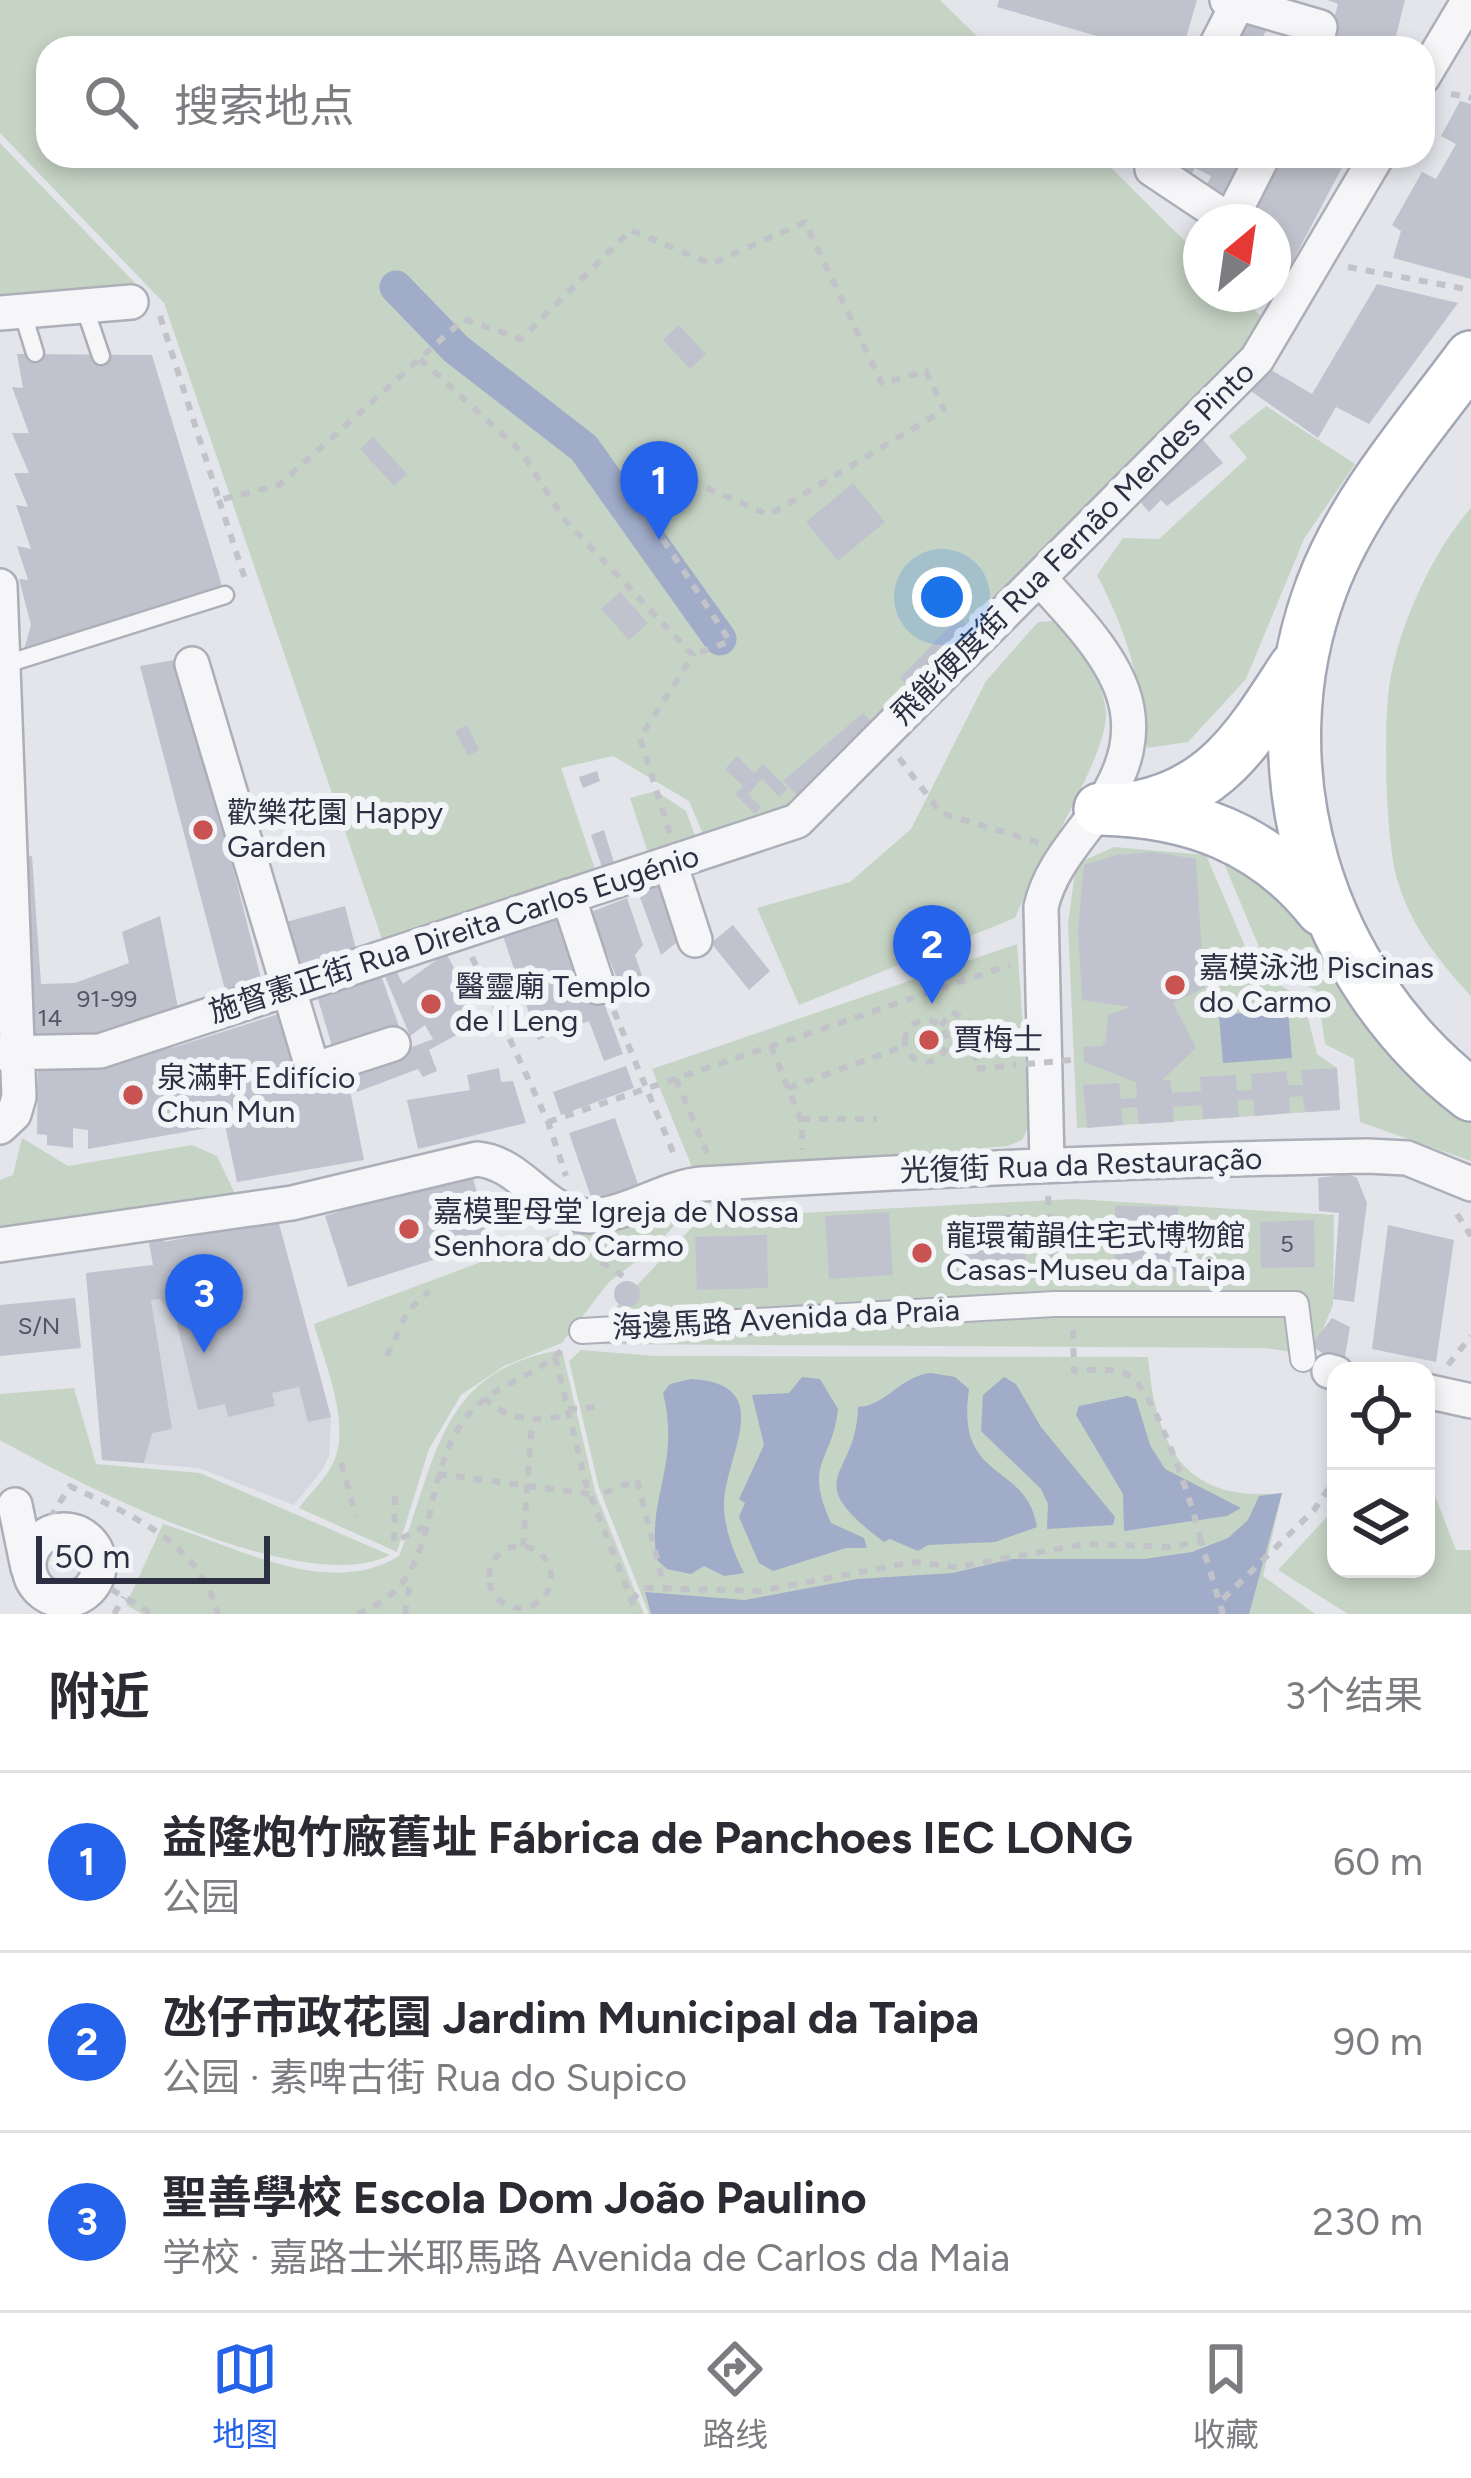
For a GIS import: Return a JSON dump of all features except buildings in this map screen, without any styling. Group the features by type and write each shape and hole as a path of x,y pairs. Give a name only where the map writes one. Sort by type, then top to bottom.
{"main road":[{"path":"1345,946 1317,881 1297,785 1294,743 1303,654 1316,604 1342,543 1471,357"},
{"path":"1418,429 1471,379"},
{"path":"1303,654 1246,743 1214,774 1160,802 1100,809 1185,817 1244,842 1310,896 1392,1016 1471,1095"}],"street":[{"path":"1435,57 1469,0"},
{"path":"1219,36 1232,2 1320,27 1318,36"},
{"path":"1153,168 1230,220 1258,168"},
{"name":"飛能便度街 Rua Fernão Mendes Pinto","path":"879,739 1257,359 1370,168"},
{"path":"11,312 131,302"},
{"path":"1039,578 1104,650 1129,713 1128,752 1118,780 1060,862 1043,897 1040,955 1047,1162"},
{"path":"0,586 9,1053 18,1102 0,1127"},
{"path":"192,664 313,1070 394,1044"},
{"name":"施督憲正街 Rua Direita Carlos Eugénio","path":"9,1053 100,1051 797,820 879,739"},
{"path":"674,861 695,940"},
{"path":"568,896 606,998"},
{"name":"光復街 Rua da Restauração","path":"0,1245 292,1202 477,1159 506,1167 579,1215 596,1215 699,1174 1367,1156 1406,1158 1471,1184"},
{"name":"海邊馬路 Avenida da Praia","path":"582,1331 1063,1304 1297,1304 1322,1368"},
{"path":"1435,1393 1471,1401"},
{"path":"7,1501 61,1526 96,1550 110,1588"},
{"path":"7,1501 37,1614"},
{"path":"61,1526 31,1550 28,1570 38,1589 58,1600 110,1588"},
{"path":"74,1614 110,1588"}],"lane":[{"path":"84,306 101,356"},
{"path":"11,312 35,353"},
{"path":"3,665 123,622 226,595"}],"path":[{"path":"219,500 279,485 464,319 520,339 631,230 711,264 805,222 882,384 926,371 944,410 769,515 668,471 652,523 730,641 693,655 640,738 674,861"},
{"path":"1315,261 1471,290"},
{"path":"131,302 156,302 248,588 226,595"},
{"path":"420,359 521,452 564,519 693,655"},
{"path":"879,739 941,813 1042,844 1060,862"},
{"path":"460,932 548,1122 1040,955"},
{"path":"606,998 647,1089 699,1174"},
{"path":"941,1026 952,1012 976,1025 976,1069 1072,1060"},
{"path":"788,1088 905,1046 916,1023 929,1020 941,1026 946,1045 933,1060 913,1058 905,1046"},
{"path":"772,1046 801,1119 804,1149 785,1152"},
{"path":"676,1079 699,1174"},
{"path":"801,1119 878,1119"},
{"path":"1047,1162 1074,1371 1118,1372 1142,1389 1186,1488 1223,1614"},
{"path":"1471,1215 1457,1213 1471,1236"},
{"path":"601,1262 623,1276"},
{"path":"387,1356 408,1311 429,1291"},
{"path":"405,1614 410,1579 448,1445 484,1398 555,1357 590,1494 637,1614"},
{"path":"484,1398 507,1414 532,1420 597,1407"},
{"path":"523,1547 532,1420"},
{"path":"341,1463 356,1516"},
{"path":"438,1474 590,1494"},
{"path":"604,1493 638,1480 664,1586"},
{"path":"61,1526 70,1486 115,1508 194,1559 218,1614"},
{"path":"1222,1598 1314,1510 1327,1491"},
{"path":"395,1496 394,1542 424,1527"},
{"path":"631,1600 645,1588 664,1586 699,1592 760,1591 913,1562 957,1568 1084,1544 1168,1546 1201,1540"},
{"path":"523,1547 544,1558 551,1581 540,1602 516,1611 496,1596 489,1574 500,1553 523,1547"},
{"path":"357,1614 388,1603 410,1579"},
{"path":"110,1588 114,1614"},
{"path":"110,1588 152,1614"}],"shaded area":[{"path":"278,1220 331,1417 329,1456 323,1469 294,1505 199,1468 102,1460 86,1273 153,1265 163,1236 165,1242"}],"green space":[{"path":"0,0 940,0 977,36 36,36 36,168 1111,168 1183,239 1183,312 1257,312 1272,327 788,812 703,834 689,801 613,756 561,768 600,884 384,945 164,303 0,133"},
{"path":"0,143 135,283 0,295"},
{"path":"1266,406 1355,464 1304,539 1246,679 1188,742 1147,748 1131,659 1097,575 1123,538 1159,539 1247,458 1229,436"},
{"path":"1471,508 1471,996 1428,943 1398,882 1390,840 1386,752 1390,681 1401,636 1431,567"},
{"path":"1064,620 1101,688 1106,713 1103,732 1083,784 1015,918 799,1005 757,908 850,882 911,829 986,681 1038,622"},
{"path":"656,791 686,811 700,849 652,865 630,798"},
{"name":"嘉模泳池 Piscinas do Carmo","path":"1114,847 1206,855 1256,972 1303,998 1317,1054 1337,1068 1340,1110 1077,1128 1068,924 1076,864"},
{"path":"1218,849 1287,890 1383,1040 1471,1121 1471,1161 1360,1122 1354,1059 1325,1044 1317,991 1267,966"},
{"path":"1017,944 1030,1124 1022,1140 1008,1146 694,1172 652,1069"},
{"path":"22,1138 68,1166 192,1145 217,1156 236,1196 0,1236 0,1180 13,1175"},
{"path":"682,1196 694,1205 651,1250 609,1282 562,1343 504,1366 461,1395 429,1449 397,1552 299,1508 330,1469 338,1447 338,1412 314,1324 581,1225"},
{"path":"1074,1199 1334,1215 1333,1305 1312,1355 1265,1348 581,1344 701,1218"},
{"path":"562,1350 595,1491 644,1614 142,1614 126,1605 163,1524 312,1571 371,1568 399,1556 435,1455 466,1399 490,1377 521,1360"},
{"path":"581,1350 655,1356 1148,1357 1158,1417 1181,1462 1198,1478 1220,1488 1248,1494 1282,1493 1263,1576 1315,1614 649,1614 599,1488 569,1361"},
{"path":"74,1388 96,1464 200,1473 390,1555 352,1565 304,1562 250,1550 137,1508 0,1440 0,1394"},
{"path":"1435,1496 1456,1550 1471,1550 1471,1614 1348,1614 1278,1570 1327,1517 1327,1578 1435,1578"}],"water":[{"path":"1288,1009 1292,1058 1223,1063 1219,1015"},
{"path":"931,1373 955,1377 969,1389 967,1419 972,1441 981,1457 1020,1491 1037,1527 995,1542 928,1545 918,1551 890,1539 884,1542 843,1503 838,1477 855,1431 858,1407"},
{"path":"802,1377 820,1379 838,1409 819,1474 823,1503 831,1523 864,1538 867,1548 846,1548 773,1571 759,1563 739,1517 745,1503 739,1499 764,1445 752,1395 789,1393"},
{"path":"1004,1377 1016,1384 1041,1427 1115,1517 1113,1525 1047,1529 1048,1504 1041,1489 981,1431 983,1395"},
{"path":"691,1379 718,1384 734,1394 740,1409 724,1508 744,1573 724,1576 704,1566 691,1574 667,1569 657,1560 656,1518 668,1441 663,1393 670,1384"},
{"path":"1127,1396 1136,1399 1150,1445 1165,1469 1241,1508 1227,1516 1124,1531 1123,1494 1076,1415 1079,1406"},
{"path":"1282,1493 1249,1614 651,1614 645,1592 745,1600 857,1579 953,1573 1011,1559 1144,1559 1192,1552 1228,1538 1248,1520 1259,1496"}],"waterway":[{"path":"396,287 456,349 584,448 720,639"}],"place":[{"name":"益隆炮竹廠舊址 Fábrica de Panchoes IEC LONG","path":"659,540"},
{"name":"歡樂花園 Happy Garden","path":"203,830"},
{"name":"嘉模泳池 Piscinas do Carmo","path":"1175,985"},
{"name":"醫靈廟 Templo de I Leng","path":"431,1004"},
{"name":"氹仔市政花園 Jardim Municipal da Taipa","path":"932,1004"},
{"name":"賈梅士","path":"929,1040"},
{"name":"泉滿軒 Edifício Chun Mun","path":"133,1095"},
{"name":"嘉模聖母堂 Igreja de Nossa Senhora do Carmo","path":"409,1229"},
{"name":"龍環葡韻住宅式博物館 Casas-Museu da Taipa","path":"922,1253"},
{"name":"聖善學校 Escola Dom João Paulino","path":"204,1353"}]}
